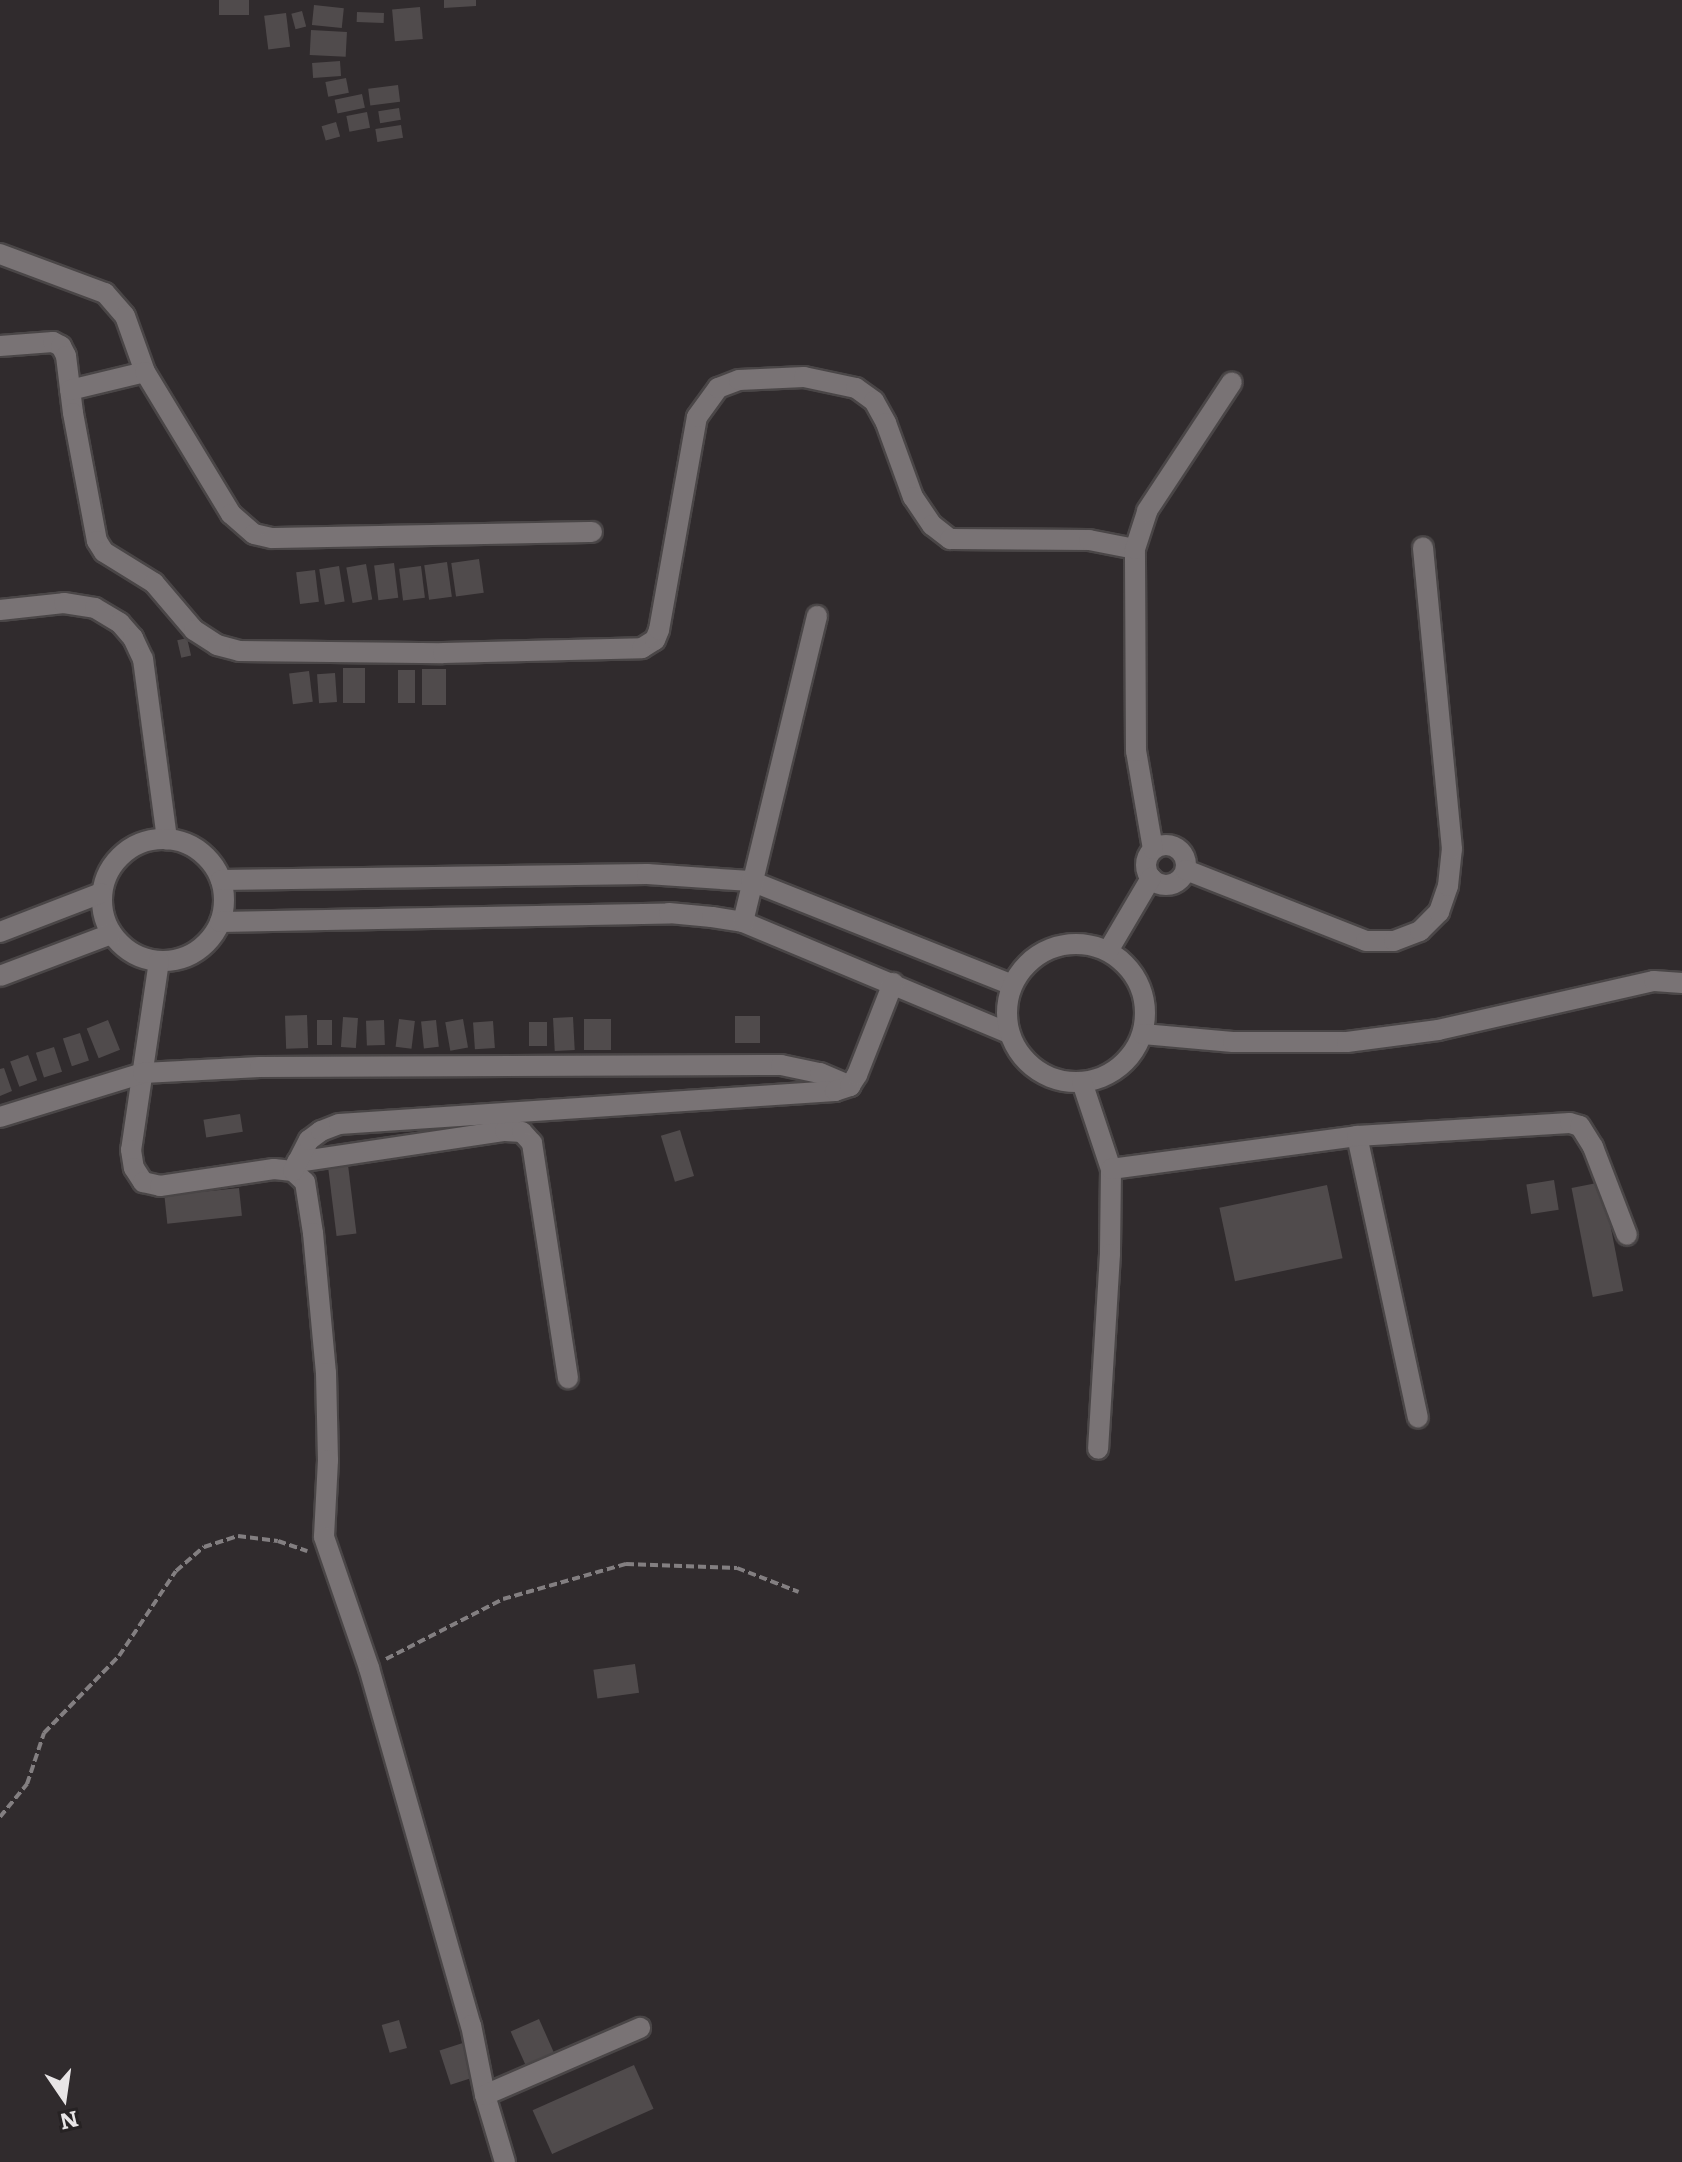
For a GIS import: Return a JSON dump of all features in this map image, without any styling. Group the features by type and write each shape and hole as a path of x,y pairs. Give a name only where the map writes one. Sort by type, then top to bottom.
{"street":[{"path":"0,254 105,293 125,316 145,372 231,514 242,527 254,534 272,538 592,532"},
{"path":"0,346 53,342 61,346 66,356 97,541 104,552 154,583 194,630 217,645 239,651 443,653 642,648 655,640 659,630 697,417 718,388 739,380 804,377 856,388 874,401 886,423 913,497 932,525 950,539 1089,540 1135,549"},
{"path":"70,390 145,372"},
{"path":"1186,870 1171,885 1163,885 1151,878 1146,869 1153,849 1136,751 1135,549 1147,511 1232,382"},
{"path":"1186,870 1366,941 1394,941 1420,931 1439,912 1448,886 1452,849 1423,547"},
{"path":"0,610 64,603 95,608 120,623 133,638 143,659 167,839"},
{"path":"743,922 817,616"},
{"path":"167,839 190,845 209,859 221,880 224,901 220,922 206,943 184,958 159,961 131,953 111,934 102,914 101,893 109,871 123,853 144,842 167,839"},
{"path":"1153,849 1162,845 1181,851 1186,870"},
{"path":"221,880 647,874 751,881 1012,985"},
{"path":"1108,951 1151,878"},
{"path":"0,932 101,893"},
{"path":"220,922 669,913 743,922 1009,1033"},
{"path":"0,976 111,934"},
{"path":"1071,944 1108,951 1133,972 1145,1002 1143,1034 1130,1058 1109,1075 1082,1082 1051,1078 1025,1060 1009,1033 1006,1017 1012,985 1036,956 1071,944"},
{"path":"159,961 131,1150 134,1168 143,1182 160,1186 505,1131 522,1132 532,1143 568,1378"},
{"path":"1143,1034 1233,1042 1347,1042 1438,1030 1654,981 1682,983"},
{"path":"295,1166 309,1140 339,1124 835,1091 850,1086 893,983"},
{"path":"0,1117 143,1073 260,1067 781,1065 820,1073 850,1086"},
{"path":"1082,1082 1111,1169 1110,1254 1098,1449"},
{"path":"1111,1169 1357,1136 1570,1123 1580,1126 1593,1147 1627,1235"},
{"path":"1357,1136 1418,1417"},
{"path":"295,1166 305,1182 313,1233 327,1414 323,1530 369,1668 471,2025 485,2095 505,2162"},
{"path":"485,2095 640,2028"}],"path":[{"path":"0,1817 27,1784 44,1733 119,1656 176,1571 204,1547 238,1536 278,1541 332,1560"},
{"path":"369,1668 503,1599 626,1564 737,1568 799,1592"}],"building":[{"path":"219,0 249,0 249,15 219,15"},
{"path":"444,0 476,0 476,6 444,8"},
{"path":"314,5 344,8 342,28 312,25"},
{"path":"420,7 423,39 395,41 392,9"},
{"path":"302,11 306,26 296,29 291,14"},
{"path":"357,12 384,13 384,23 357,22"},
{"path":"286,13 290,47 268,49 264,16"},
{"path":"311,30 347,32 346,57 310,55"},
{"path":"340,61 341,76 313,78 312,63"},
{"path":"346,78 349,93 328,97 325,82"},
{"path":"398,85 400,102 370,106 368,89"},
{"path":"362,94 365,108 338,114 335,100"},
{"path":"399,108 401,120 380,123 378,111"},
{"path":"367,112 370,128 349,132 346,116"},
{"path":"336,122 340,136 326,141 322,126"},
{"path":"401,125 403,138 377,142 375,129"},
{"path":"479,559 484,593 456,597 451,563"},
{"path":"447,562 452,597 429,600 424,565"},
{"path":"394,563 398,598 378,600 374,565"},
{"path":"366,564 372,599 353,603 346,567"},
{"path":"339,566 345,602 325,605 319,569"},
{"path":"421,566 425,598 403,600 399,569"},
{"path":"315,570 319,602 300,604 296,572"},
{"path":"187,638 191,656 181,658 177,640"},
{"path":"343,668 365,668 365,703 343,703"},
{"path":"422,669 446,669 446,705 422,705"},
{"path":"398,670 415,670 415,703 398,703"},
{"path":"309,671 313,702 293,704 289,673"},
{"path":"335,673 337,702 319,703 317,674"},
{"path":"307,1015 308,1048 286,1049 285,1016"},
{"path":"735,1016 760,1016 760,1043 735,1043"},
{"path":"343,1017 358,1018 356,1048 341,1047"},
{"path":"573,1017 575,1050 555,1051 553,1018"},
{"path":"399,1019 415,1021 411,1049 396,1047"},
{"path":"463,1019 468,1048 450,1051 445,1022"},
{"path":"584,1019 611,1019 611,1050 584,1050"},
{"path":"108,1020 120,1050 99,1058 87,1029"},
{"path":"317,1020 332,1020 332,1045 317,1045"},
{"path":"384,1020 385,1045 367,1046 366,1021"},
{"path":"436,1020 439,1047 424,1048 421,1022"},
{"path":"493,1021 495,1048 475,1049 473,1022"},
{"path":"529,1022 547,1022 547,1046 529,1046"},
{"path":"80,1033 89,1061 72,1066 63,1039"},
{"path":"54,1047 62,1072 44,1078 36,1053"},
{"path":"28,1055 37,1080 19,1087 10,1061"},
{"path":"4,1068 12,1091 0,1096 0,1069"},
{"path":"240,1114 243,1132 206,1138 203,1120"},
{"path":"680,1130 694,1176 675,1182 661,1136"},
{"path":"348,1165 356,1233 337,1236 328,1167"},
{"path":"1554,1180 1559,1210 1531,1214 1526,1184"},
{"path":"1602,1182 1623,1291 1593,1297 1572,1188"},
{"path":"1327,1185 1343,1258 1235,1281 1219,1208"},
{"path":"239,1188 242,1216 167,1224 164,1196"},
{"path":"635,1664 639,1693 597,1699 593,1670"},
{"path":"539,2019 555,2055 527,2067 511,2032"},
{"path":"399,2020 407,2048 390,2053 382,2025"},
{"path":"469,2041 480,2075 451,2085 440,2051"},
{"path":"634,2065 654,2109 552,2154 533,2110"}]}
